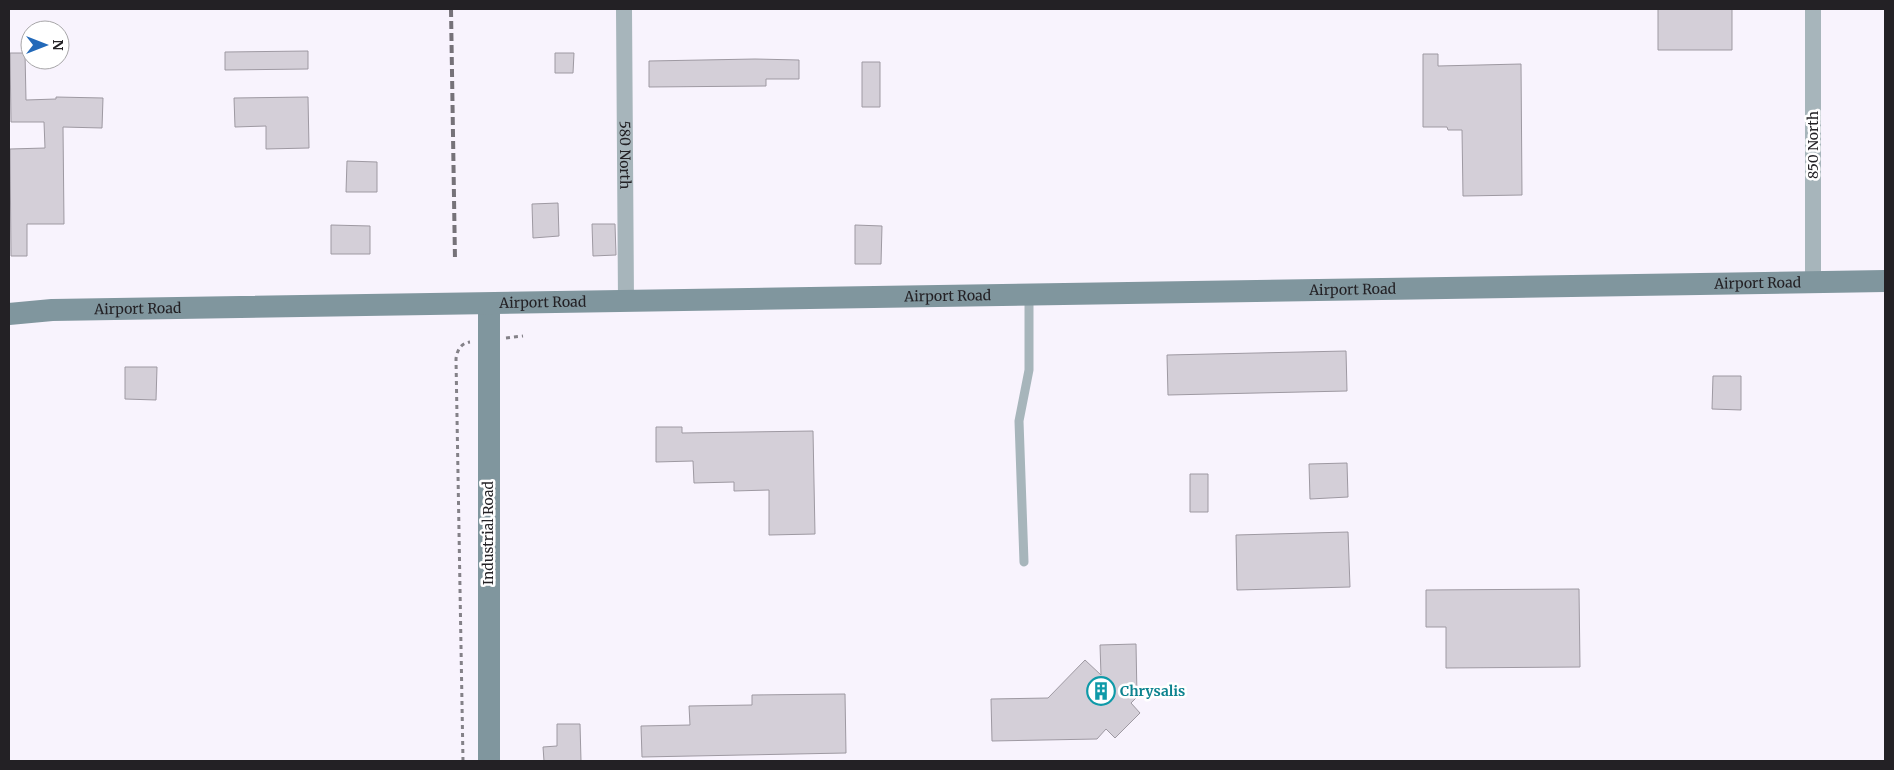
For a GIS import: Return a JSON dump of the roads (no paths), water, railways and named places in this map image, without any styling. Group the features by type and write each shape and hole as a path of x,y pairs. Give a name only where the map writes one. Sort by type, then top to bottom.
{"street":[{"name":"580 North","path":"624,9 626,301"},
{"name":"850 North","path":"1813,9 1813,282"},
{"name":"Airport Road","path":"9,314 52,310 1885,281"},
{"name":"Industrial Road","path":"489,304 489,761"}],"lane":[{"path":"1024,562 1019,421 1029,370 1029,295"}],"railway":[{"path":"451,9 455,260"}],"place":[{"name":"Chrysalis","path":"1101,691"}]}
